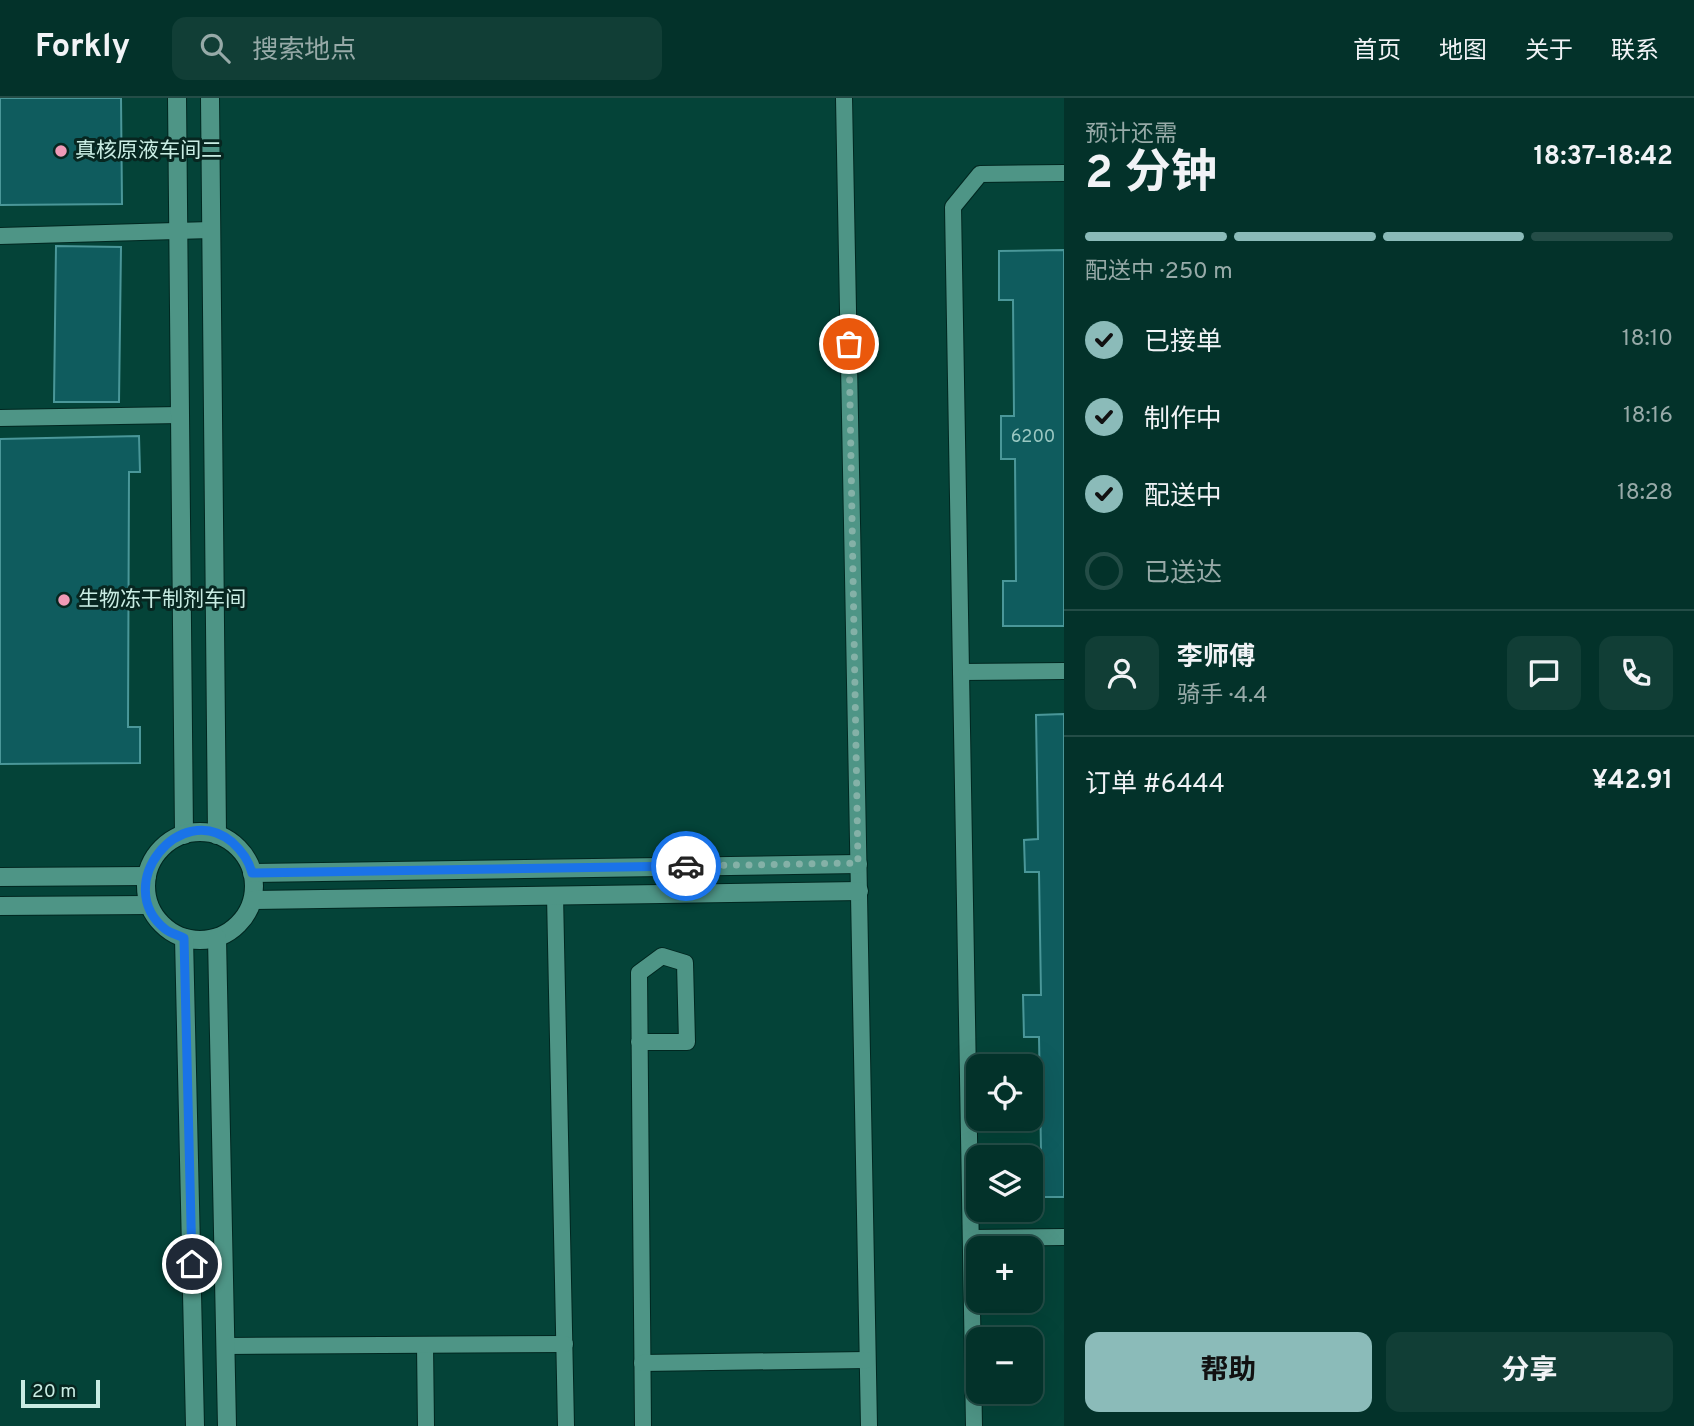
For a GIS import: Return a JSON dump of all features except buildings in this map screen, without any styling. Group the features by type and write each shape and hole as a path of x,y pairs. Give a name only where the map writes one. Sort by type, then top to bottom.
{"street":[{"path":"177,98 184,835"},
{"path":"210,98 217,835"},
{"path":"193,832 217,835 241,850 250,865 254,883 253,900 245,917 233,930 217,938 199,941 184,938 166,929 153,915 147,898 150,863 161,848 175,837 193,832"},
{"path":"252,873 858,863"},
{"path":"0,877 147,876"},
{"path":"253,900 859,891"},
{"path":"0,906 149,905"},
{"path":"184,938 195,1426"},
{"path":"217,938 227,1426"}],"lane":[{"path":"844,98 869,1426"},
{"path":"971,1236 953,207 980,174 1064,173"},
{"path":"0,236 211,230"},
{"path":"0,418 180,415"},
{"path":"961,672 1064,671"},
{"path":"555,895 566,1426"},
{"path":"639,1042 687,1042 685,963 662,956 639,973 639,1042 643,1426"},
{"path":"1043,1237 1064,1237"},
{"path":"972,1313 974,1426"},
{"path":"226,1346 565,1344"},
{"path":"425,1345 426,1426"},
{"path":"642,1363 867,1360"}],"way so far":[{"path":"686,866 858,863 849,344"}],"place":[{"name":"真核原液车间二","path":"61,151"},
{"name":"生物冻干制剂车间","path":"64,600"}],"route":[{"path":"192,1264 184,938 166,929 153,915 147,898 146,880 150,863 161,848 175,837 193,832 210,832 227,839 241,850 252,873 686,866"}]}
